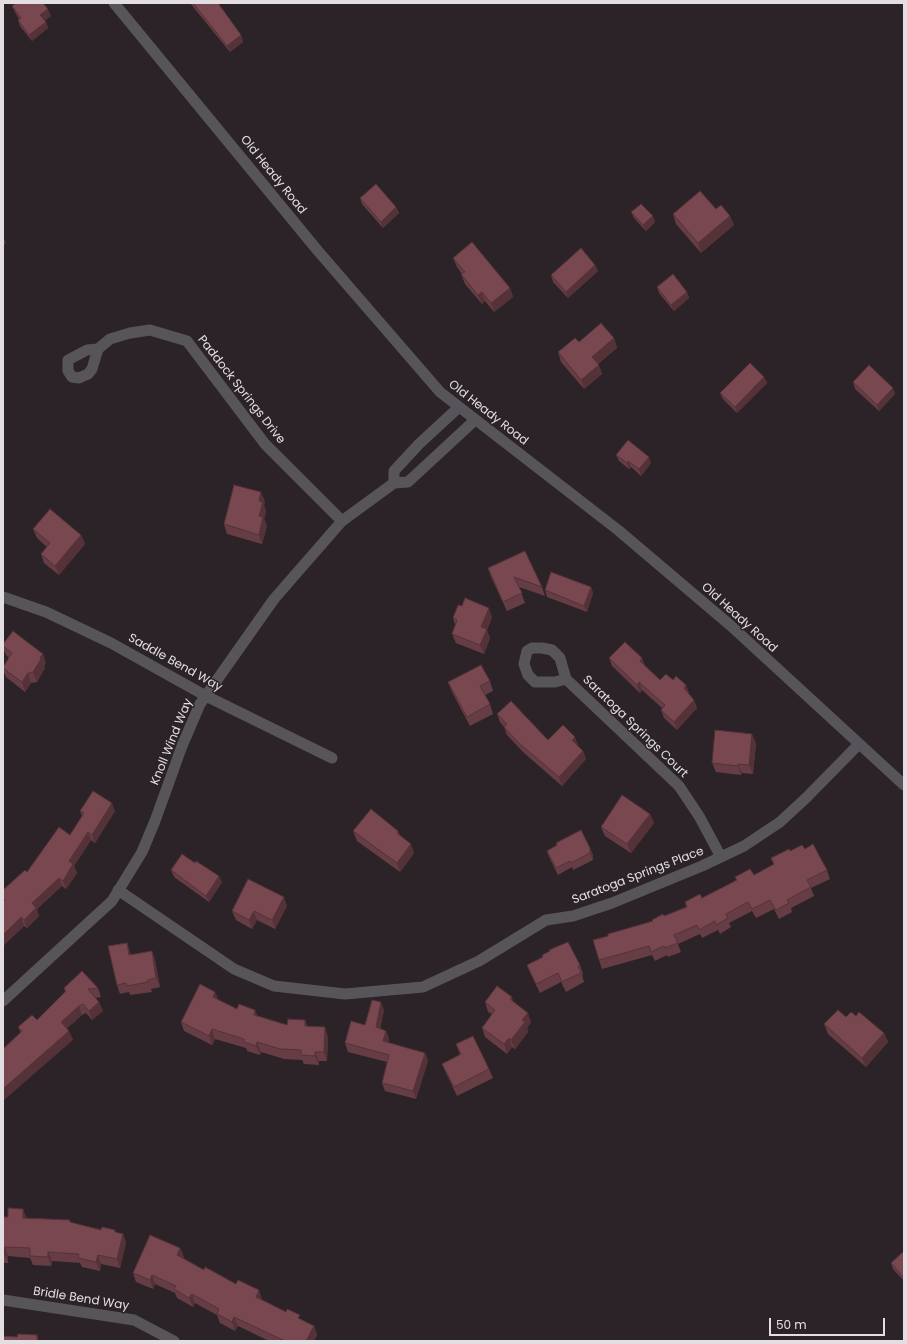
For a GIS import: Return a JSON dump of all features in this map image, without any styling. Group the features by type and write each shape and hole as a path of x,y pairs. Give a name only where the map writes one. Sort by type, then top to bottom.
{"street":[{"name":"Old Heady Road","path":"114,3 318,251 440,392 458,408 476,420 618,530 730,625 904,784"},
{"name":"Paddock Springs Drive","path":"98,349 110,339 130,333 150,330 187,341 265,444 342,522"},
{"path":"394,483 394,471 419,444 458,408"},
{"name":"Knoll Wind Way","path":"3,1001 112,901 142,852 155,821 182,746 200,704 274,599 342,522 394,483 408,482 476,420"},
{"name":"Saddle Bend Way","path":"3,597 46,612 111,643 206,696 332,758"},
{"name":"Saratoga Springs Court","path":"566,679 679,786 699,816 721,857"},
{"name":"Saratoga Springs Place","path":"118,890 234,969 274,986 345,994 423,987 479,961 546,920 573,916 612,903 744,846 780,822 859,744"},
{"name":"Bridle Bend Way","path":"3,1300 134,1320 174,1341"}],"building":[{"path":"16,3 43,3 48,9 40,15 46,22 29,35 18,20 21,18 12,6"},
{"path":"193,3 218,3 241,35 227,46"},
{"path":"376,184 396,207 381,222 360,198"},
{"path":"700,191 716,209 721,205 730,216 698,243 673,214"},
{"path":"641,204 653,216 643,225 631,212"},
{"path":"472,242 510,288 491,303 482,292 478,295 461,274 465,272 453,258"},
{"path":"581,248 595,265 566,292 551,275"},
{"path":"673,274 687,292 671,305 657,287"},
{"path":"601,323 614,338 592,357 599,365 581,380 558,352 575,338 579,342"},
{"path":"750,363 764,377 735,407 720,393"},
{"path":"869,365 893,388 877,405 853,382"},
{"path":"628,440 649,457 639,469 616,455"},
{"path":"234,485 261,492 259,501 263,502 259,516 263,517 259,535 224,524"},
{"path":"50,509 81,535 55,566 41,554 50,543 33,529"},
{"path":"525,551 542,587 514,577 522,593 503,602 488,568"},
{"path":"551,572 591,587 584,606 545,590"},
{"path":"465,598 489,608 481,627 487,629 480,645 452,634 457,620 453,618 458,605 462,606"},
{"path":"13,631 43,654 33,672 28,673 22,682 3,668 12,653 3,646 3,644"},
{"path":"625,642 642,658 640,661 660,680 666,674 673,680 676,676 686,685 684,688 694,700 674,722 661,710 665,705 639,682 637,685 609,658"},
{"path":"481,665 490,681 480,686 490,704 467,717 448,682"},
{"path":"511,701 548,740 563,725 575,737 572,740 583,751 559,777 520,744 504,727 507,724 497,714"},
{"path":"715,730 752,734 749,765 738,764 738,766 712,763"},
{"path":"93,791 112,803 92,835 88,832 69,861 73,864 63,881 59,878 32,903 36,908 24,920 21,917 3,935 3,902 5,900 3,898 3,890 25,870 27,872 59,827 70,835 84,813 80,811"},
{"path":"622,795 650,814 627,844 601,827"},
{"path":"371,809 398,831 397,833 411,844 397,863 353,831"},
{"path":"581,830 590,848 590,853 571,863 570,861 556,868 547,851 557,845 556,843"},
{"path":"813,844 827,870 807,880 811,887 787,900 789,903 776,910 770,900 752,909 748,902 726,914 728,918 716,925 715,921 699,930 697,925 674,935 678,943 665,948 664,946 651,952 649,946 599,960 593,940 653,921 652,920 663,914 664,916 687,907 685,902 700,894 702,898 737,880 735,877 750,869 754,875 774,864 771,858 789,849 790,851 802,845 805,849"},
{"path":"182,854 219,876 206,896 171,870"},
{"path":"248,879 284,897 272,920 254,911 249,920 232,911"},
{"path":"568,942 580,965 578,966 581,973 562,982 558,973 536,984 527,965 543,957 542,955 550,951 549,950"},
{"path":"127,943 129,955 152,951 156,978 148,980 148,982 127,986 126,983 117,985 108,946"},
{"path":"82,971 98,988 88,989 99,1002 89,1011 83,1004 79,1006 61,1022 69,1031 3,1089 3,1049 22,1031 18,1027 32,1015 37,1020 66,991 64,988"},
{"path":"200,984 215,992 213,997 237,1009 239,1004 255,1010 254,1015 287,1025 288,1019 305,1020 305,1026 325,1027 324,1052 315,1052 315,1056 301,1055 301,1050 280,1049 257,1042 256,1046 244,1042 244,1039 212,1029 209,1036 181,1022"},
{"path":"497,986 512,997 510,999 528,1013 522,1020 525,1022 511,1040 509,1038 504,1044 482,1028 495,1010 485,1002"},
{"path":"372,1000 381,1002 376,1027 386,1031 383,1041 425,1053 413,1091 382,1083 389,1055 345,1043 351,1021 365,1025"},
{"path":"838,1010 846,1017 851,1012 856,1016 859,1012 884,1033 862,1058 824,1024"},
{"path":"473,1036 489,1069 454,1087 442,1064 461,1054 456,1044"},
{"path":"8,1208 23,1209 23,1218 70,1220 70,1222 101,1230 102,1227 115,1230 115,1232 123,1234 117,1259 98,1255 96,1262 78,1258 79,1254 48,1252 48,1257 30,1256 30,1248 5,1247 4,1254 3,1217 8,1217"},
{"path":"150,1235 180,1248 177,1255 204,1270 205,1267 236,1284 238,1280 259,1290 256,1297 286,1312 287,1309 300,1315 298,1318 314,1326 306,1341 285,1341 234,1317 232,1322 217,1314 219,1309 192,1294 189,1298 174,1289 176,1286 152,1275 150,1280 133,1273"},
{"path":"904,1251 904,1278 891,1263"},
{"path":"18,1334 37,1335 37,1341 3,1341 3,1336 17,1337"}]}
